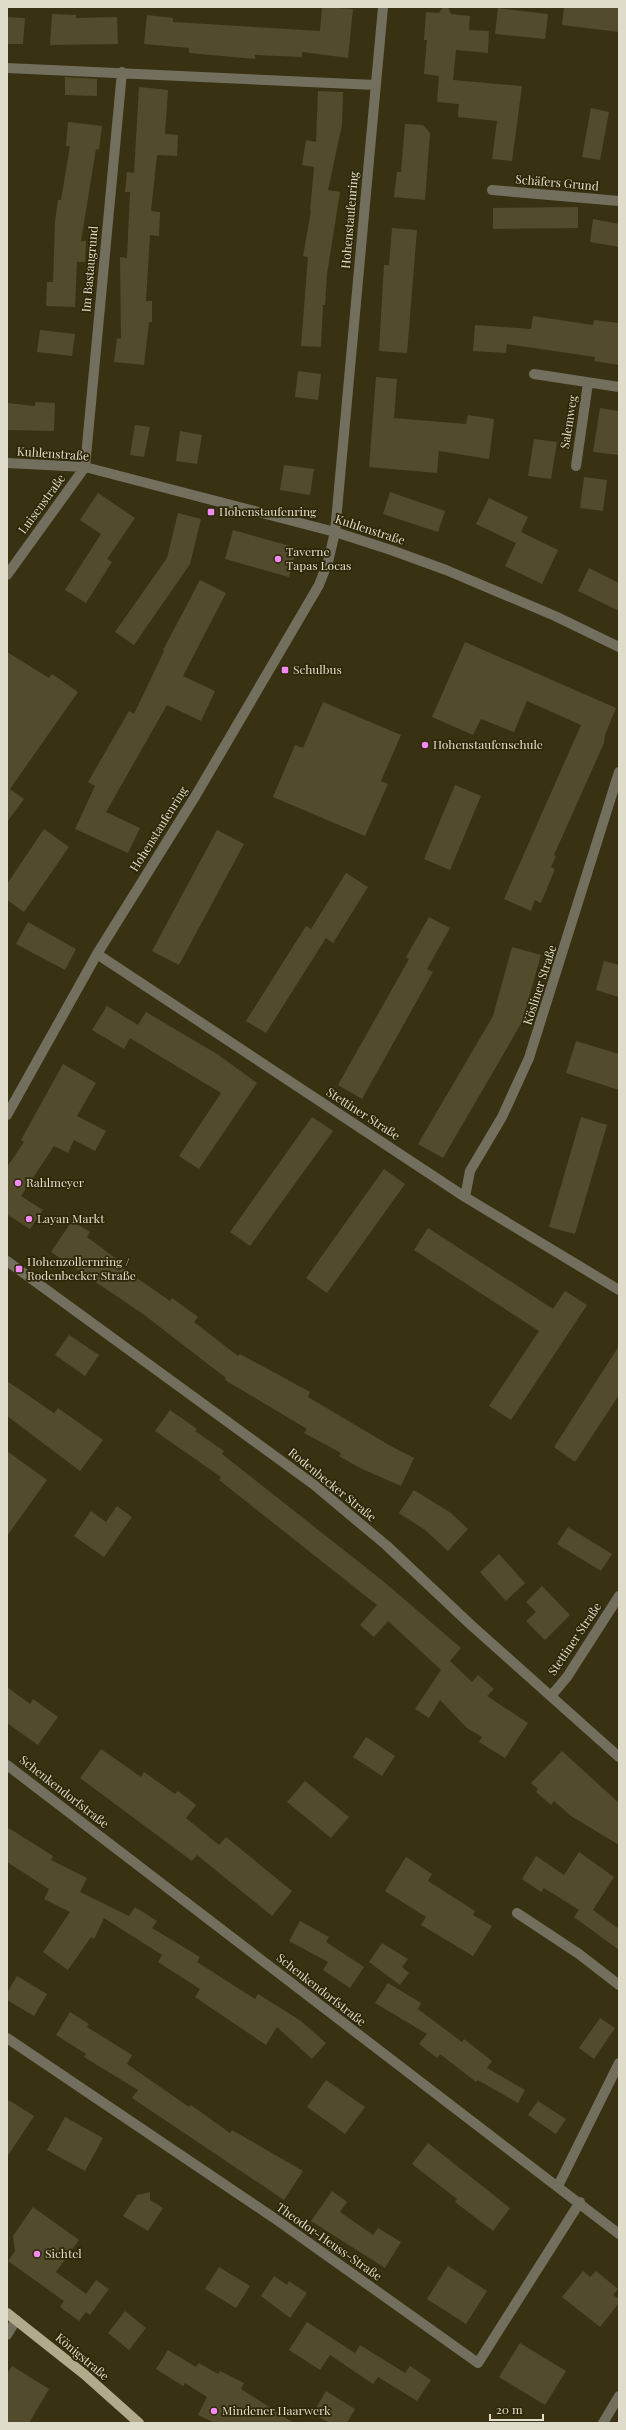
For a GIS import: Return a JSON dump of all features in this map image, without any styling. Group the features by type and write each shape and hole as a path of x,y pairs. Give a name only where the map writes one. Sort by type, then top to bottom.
{"main road":[{"name":"Königstraße","path":"7,2313 139,2423"}],"street":[{"name":"Hohenstaufenring","path":"7,1114 97,954 196,795 319,585 328,562 335,532 383,7"},
{"path":"7,68 122,72 375,85"},
{"name":"Im Bastaugrund","path":"85,467 122,72"},
{"name":"Schäfers Grund","path":"492,190 619,201"},
{"name":"Salemweg","path":"534,374 619,387"},
{"name":"Salemweg","path":"576,466 588,383"},
{"name":"Kuhlenstraße","path":"7,463 85,467 335,532 446,570 555,616 619,647"},
{"name":"Luisenstraße","path":"7,575 85,467"},
{"name":"Kösliner Straße","path":"465,1197 470,1171 502,1117 529,1058 619,772"},
{"name":"Stettiner Straße","path":"97,954 465,1197 619,1290"},
{"name":"Rodenbecker Straße","path":"7,1261 313,1484 386,1546 619,1757"},
{"name":"Stettiner Straße","path":"551,1696 567,1677 619,1596"},
{"name":"Schenkendorfstraße","path":"7,1765 580,2202 619,2234"},
{"path":"518,1913 579,1954 619,1985"},
{"name":"Theodor-Heuss-Straße","path":"7,2038 274,2218 478,2363 580,2202"},
{"path":"558,2186 619,2063"},
{"path":"7,2335 16,2320"},
{"path":"603,2423 619,2396"}],"building":[{"path":"322,7 353,9 348,58 302,52 302,57 255,55 255,59 189,53 189,48 144,44 147,15 173,18 173,22 320,31"},
{"path":"443,7 448,7 451,14 470,16 469,30 489,31 488,53 456,50 453,80 522,86 512,161 492,159 497,121 458,117 459,104 437,102 439,76 424,74 427,40 424,40 426,12 439,13"},
{"path":"564,7 619,7 619,32 562,25"},
{"path":"498,8 548,14 545,39 495,34"},
{"path":"52,14 76,15 76,18 117,17 118,44 50,45"},
{"path":"7,17 25,18 23,44 7,44"},
{"path":"65,77 97,79 97,96 65,95"},
{"path":"139,87 168,90 165,134 178,135 177,156 157,155 151,211 160,212 159,236 150,235 146,301 152,301 152,322 149,322 144,365 114,362 117,338 121,339 120,257 127,258 130,192 125,192 127,172 134,173"},
{"path":"318,91 343,92 342,125 328,190 340,192 327,274 325,305 323,305 321,347 301,346 308,257 303,256 311,211 314,167 302,165 306,140 316,142"},
{"path":"591,108 609,112 600,160 582,157"},
{"path":"68,122 102,126 99,150 96,149 81,241 86,241 85,262 77,262 75,307 46,306 47,282 53,282 55,222 58,200 61,200 70,146 66,146"},
{"path":"405,124 423,125 430,133 425,200 394,197 397,172 401,172"},
{"path":"578,207 578,228 493,229 493,208"},
{"path":"593,219 619,224 619,247 590,242"},
{"path":"392,228 417,230 407,353 379,351 384,265 389,265"},
{"path":"533,316 593,325 594,320 619,323 619,365 594,361 595,357 507,344 506,353 473,351 475,325 531,329"},
{"path":"40,330 75,334 72,356 37,352"},
{"path":"298,371 321,374 318,400 295,397"},
{"path":"376,377 397,379 394,418 466,424 468,415 494,419 489,459 439,451 437,473 369,467"},
{"path":"35,402 55,403 54,431 7,430 7,403 35,406"},
{"path":"600,408 619,411 619,455 593,452"},
{"path":"135,425 150,427 144,457 130,455"},
{"path":"180,431 202,435 197,464 176,461"},
{"path":"534,439 557,442 551,479 528,476"},
{"path":"284,465 314,469 310,495 280,490"},
{"path":"584,477 607,480 603,511 580,508"},
{"path":"390,492 445,511 438,532 383,514"},
{"path":"98,493 135,518 107,559 112,562 86,603 65,590 101,534 80,520"},
{"path":"489,498 528,517 516,543 476,524"},
{"path":"178,513 201,519 190,564 134,645 115,632 167,558"},
{"path":"233,530 297,548 289,577 225,559"},
{"path":"521,532 558,550 542,584 505,566"},
{"path":"589,568 619,583 619,611 578,591"},
{"path":"200,580 226,593 183,676 215,691 201,721 167,705 106,812 140,828 128,853 75,829 95,786 88,782 129,711 134,714 164,651 163,650"},
{"path":"465,642 616,708 605,735 604,743 554,855 556,856 551,867 555,869 541,903 535,900 531,911 504,899 581,725 527,701 514,732 481,719 473,735 432,717"},
{"path":"7,652 49,678 52,674 78,692 10,789 24,799 7,822"},
{"path":"323,702 401,735 381,781 388,784 365,836 273,797 295,745 303,748"},
{"path":"455,785 481,796 450,870 424,859"},
{"path":"44,829 69,847 24,912 7,900 7,884"},
{"path":"217,830 244,844 179,965 152,951"},
{"path":"346,873 368,887 333,943 326,938 266,1033 246,1021 306,926 311,929"},
{"path":"429,917 450,928 427,969 433,972 362,1099 338,1085 409,959 406,957"},
{"path":"28,922 76,949 65,970 16,944"},
{"path":"512,947 541,955 522,1022 443,1158 418,1144 493,1016"},
{"path":"604,961 619,965 619,997 596,990"},
{"path":"107,1006 138,1025 146,1012 217,1054 257,1083 199,1169 179,1156 221,1093 130,1038 124,1049 92,1030"},
{"path":"576,1041 619,1054 619,1090 566,1073"},
{"path":"63,1064 96,1083 77,1116 106,1131 95,1151 74,1140 68,1153 54,1146 21,1196 43,1210 30,1229 8,1215 7,1217 7,1167 24,1142 21,1140"},
{"path":"312,1117 333,1131 250,1246 230,1232"},
{"path":"581,1117 607,1125 575,1234 549,1227"},
{"path":"384,1169 405,1184 327,1293 306,1278"},
{"path":"72,1221 90,1232 87,1237 123,1264 121,1267 170,1301 172,1298 198,1317 194,1322 238,1356 240,1354 310,1392 308,1397 389,1445 414,1458 401,1486 360,1468 339,1456 341,1453 304,1433 307,1429 225,1380 226,1378 143,1314 51,1252"},
{"path":"428,1228 553,1309 565,1291 587,1305 511,1420 489,1406 539,1331 414,1250"},
{"path":"69,1335 99,1355 85,1376 55,1355"},
{"path":"619,1346 619,1395 575,1462 554,1447"},
{"path":"7,1381 54,1413 58,1408 103,1440 80,1471 7,1416"},
{"path":"170,1410 197,1429 195,1431 224,1451 222,1454 383,1581 461,1648 450,1661 472,1682 478,1675 494,1689 487,1696 528,1723 505,1758 479,1742 482,1737 467,1728 440,1700 429,1718 415,1709 441,1670 388,1621 374,1637 360,1625 377,1605 219,1480 221,1477 155,1431"},
{"path":"7,1451 47,1480 7,1536"},
{"path":"414,1490 451,1513 468,1529 448,1551 425,1530 399,1513"},
{"path":"117,1506 132,1517 104,1557 74,1536 91,1511 106,1522"},
{"path":"568,1527 612,1554 601,1571 557,1544"},
{"path":"499,1554 525,1583 506,1601 480,1572"},
{"path":"542,1586 570,1615 545,1640 526,1621 536,1612 526,1602"},
{"path":"7,1687 30,1704 33,1699 58,1717 38,1745 7,1723"},
{"path":"366,1737 395,1756 382,1776 353,1757"},
{"path":"101,1749 141,1777 144,1772 175,1794 178,1791 196,1805 186,1818 219,1845 226,1837 292,1891 272,1916 197,1855 192,1861 80,1778"},
{"path":"562,1751 619,1803 619,1845 571,1816 554,1801 551,1805 536,1792 538,1789 531,1783"},
{"path":"305,1781 349,1817 331,1838 287,1802"},
{"path":"7,1827 53,1856 51,1860 87,1878 80,1892 129,1916 135,1907 157,1921 152,1928 200,1957 197,1962 255,1999 258,1994 301,2021 326,2043 312,2059 277,2027 266,2045 195,1997 200,1989 158,1962 162,1955 104,1918 94,1939 91,1937 68,1970 43,1952 70,1912 44,1899 49,1889 7,1862"},
{"path":"579,1852 614,1877 593,1910 619,1929 619,1950 574,1917 579,1910 544,1888 541,1892 522,1879 536,1856 564,1875"},
{"path":"406,1857 432,1874 428,1881 475,1911 473,1915 492,1926 473,1956 421,1925 426,1917 385,1891"},
{"path":"300,1921 329,1937 326,1942 364,1967 350,1988 323,1970 328,1962 289,1941"},
{"path":"382,1943 408,1959 402,1967 409,1973 400,1985 369,1962"},
{"path":"17,1976 47,1994 34,2016 7,2000 7,1993"},
{"path":"388,1983 421,2003 418,2009 462,2042 464,2039 492,2061 487,2068 525,2090 518,2103 478,2080 476,2082 440,2054 437,2058 419,2044 427,2034 375,2003"},
{"path":"70,2012 89,2024 87,2027 132,2055 127,2064 189,2107 191,2105 230,2133 232,2130 303,2171 284,2200 132,2098 138,2090 84,2057 86,2054 56,2035"},
{"path":"600,2018 615,2028 594,2059 579,2048"},
{"path":"326,2080 365,2107 345,2134 307,2107"},
{"path":"7,2099 34,2116 7,2157"},
{"path":"538,2101 566,2119 556,2134 528,2115"},
{"path":"65,2117 103,2138 85,2171 47,2150"},
{"path":"428,2143 510,2208 493,2231 455,2202 457,2199 412,2164"},
{"path":"332,2191 347,2202 340,2212 373,2235 378,2228 401,2242 385,2268 311,2221"},
{"path":"150,2192 150,2200 163,2208 148,2231 123,2216 137,2195"},
{"path":"33,2207 79,2240 56,2272 86,2294 96,2280 109,2289 90,2315 86,2312 79,2321 60,2307 64,2301 8,2261 15,2251 13,2236"},
{"path":"448,2266 487,2291 466,2324 427,2299"},
{"path":"219,2267 250,2286 236,2308 205,2289"},
{"path":"583,2271 590,2277 596,2271 618,2289 613,2295 619,2299 619,2303 600,2327 562,2297"},
{"path":"274,2276 287,2285 289,2281 307,2293 290,2318 261,2296"},
{"path":"125,2311 146,2328 129,2350 108,2333"},
{"path":"307,2322 355,2353 360,2345 405,2373 410,2366 431,2380 417,2401 378,2377 373,2384 330,2355 320,2370 289,2350"},
{"path":"520,2343 566,2371 545,2405 499,2377"},
{"path":"168,2350 196,2367 199,2363 218,2374 220,2371 244,2383 241,2389 294,2423 215,2423 198,2415 207,2397 185,2383 183,2386 156,2369"},
{"path":"12,2366 49,2389 29,2423 7,2423 7,2373"},
{"path":"326,2391 355,2409 347,2423 329,2423 313,2413"}],"place":[{"name":"Hohenstaufenring","path":"211,512"},
{"name":"Taverne Tapas Locas","path":"278,559"},
{"name":"Schulbus","path":"285,670"},
{"name":"Hohenstaufenschule","path":"425,745"},
{"name":"Rahlmeyer","path":"18,1183"},
{"name":"Layan Markt","path":"29,1219"},
{"name":"Hohenzollernring / Rodenbecker Straße","path":"19,1269"},
{"name":"Sichtel","path":"37,2254"},
{"name":"Mindener Haarwerk","path":"214,2411"}]}
